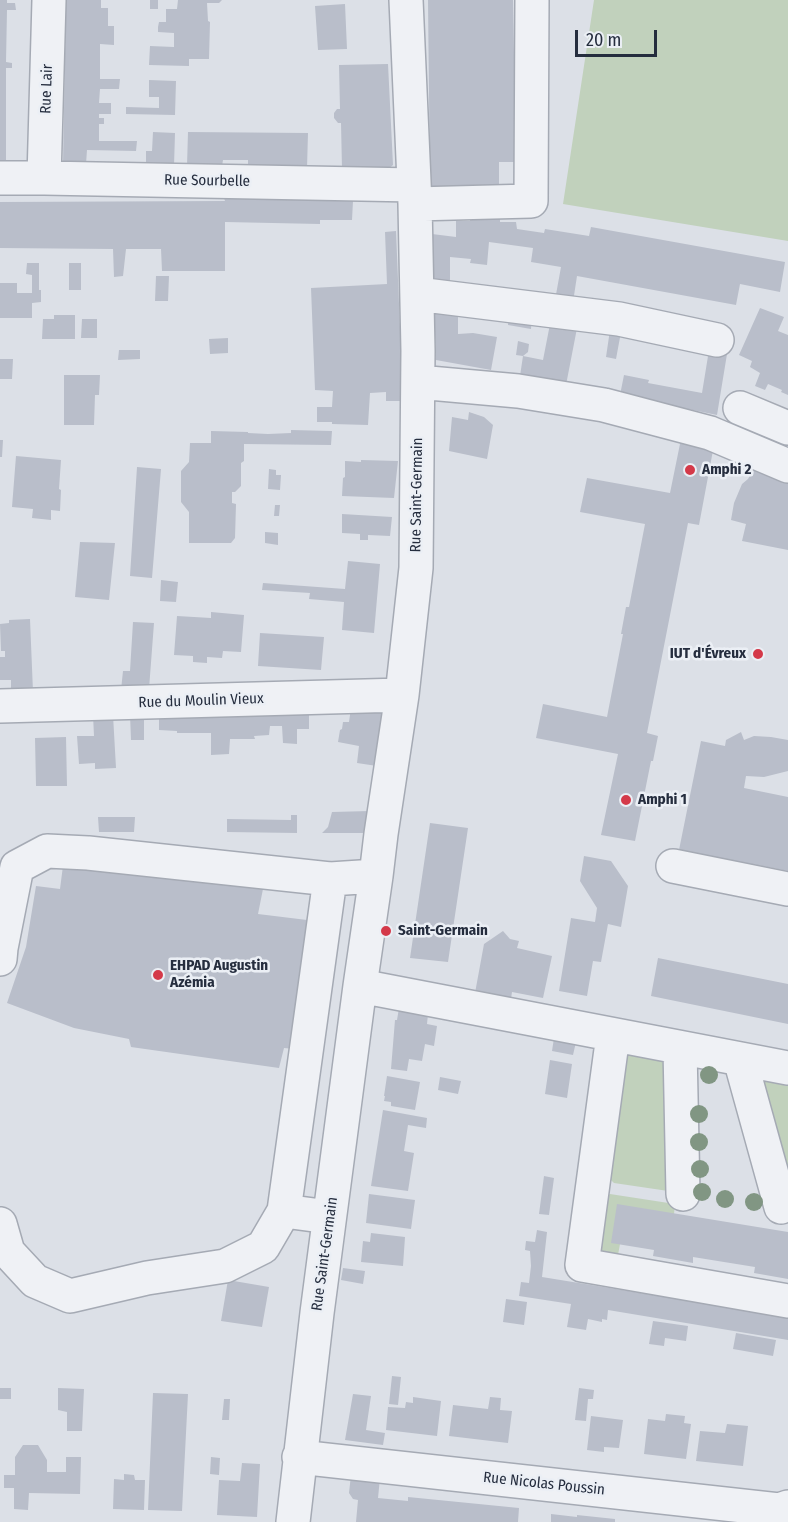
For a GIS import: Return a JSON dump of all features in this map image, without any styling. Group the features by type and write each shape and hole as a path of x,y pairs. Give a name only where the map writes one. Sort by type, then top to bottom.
{"street":[{"name":"Rue Lair","path":"44,178 49,0"},
{"name":"Rue Saint-Germain","path":"292,1522 329,1217 382,824 402,695 416,568 417,294 406,0"},
{"name":"Rue Sourbelle","path":"0,178 44,178 531,201 532,0"},
{"path":"417,294 618,319 717,340"},
{"path":"418,382 518,392 604,405 710,433 788,466"},
{"path":"740,408 788,428"},
{"name":"Rue du Moulin Vieux","path":"0,706 402,695"},
{"path":"0,958 17,867 46,851 88,852 330,879 376,876"},
{"path":"673,866 788,889"},
{"path":"0,1224 8,1252 35,1281 70,1296 147,1278 225,1266 263,1247 284,1211 330,879"},
{"path":"360,986 788,1068"},
{"path":"613,1035 582,1264 788,1300"},
{"path":"680,1048 683,1194"},
{"path":"740,1059 781,1207"},
{"path":"284,1211 329,1217"},
{"name":"Rue Nicolas Poussin","path":"299,1457 779,1510 788,1507"}],"green space":[{"path":"594,0 788,0 788,241 563,204"},
{"path":"629,1054 673,1063 675,1192 614,1183 607,1176 625,1058"},
{"path":"763,1081 788,1086 788,1197"},
{"path":"610,1194 675,1204 674,1214 620,1244 618,1255 603,1252 598,1244 605,1197"}],"building":[{"path":"0,0 15,3 16,10 7,10 6,62 12,63 12,68 6,68 6,165 0,165"},
{"path":"66,0 101,0 101,8 108,8 108,26 114,26 114,45 100,44 100,79 120,79 119,89 100,89 99,103 111,103 111,114 99,114 99,118 104,118 104,124 99,124 99,141 137,141 136,151 87,150 86,164 63,164"},
{"path":"150,0 158,0 158,9 150,9"},
{"path":"178,0 222,0 219,3 207,3 208,21 210,22 209,59 189,59 189,66 149,65 150,46 174,47 174,33 158,32 158,27 159,22 166,22 166,9 177,9"},
{"path":"428,0 513,0 516,162 499,162 499,187 430,188"},
{"path":"345,4 347,49 318,50 315,6"},
{"path":"388,64 393,165 388,169 342,169 341,123 334,118 334,113 340,109 339,65"},
{"path":"149,80 176,81 175,115 126,114 126,107 159,108 159,97 149,97"},
{"path":"153,132 175,133 174,166 146,165 146,151 152,151"},
{"path":"188,132 308,133 307,168 248,167 248,160 223,160 222,166 187,166"},
{"path":"224,198 353,201 352,220 320,220 320,224 225,222 225,271 162,271 161,249 126,249 123,276 114,277 113,249 0,248 0,202 225,201"},
{"path":"500,208 500,222 516,222 517,229 544,233 545,229 589,236 591,227 785,262 780,292 740,284 736,305 577,276 573,302 555,300 561,267 531,262 533,248 489,242 487,265 470,263 471,259 450,257 450,288 434,287 432,234 456,237 456,221 470,221 470,215"},
{"path":"396,231 403,401 386,401 386,392 370,393 368,425 317,422 317,407 332,407 333,391 315,390 311,288 387,284 385,232"},
{"path":"27,263 39,263 41,302 32,303 32,318 0,318 0,283 17,283 17,293 32,293 32,275 26,274"},
{"path":"69,263 81,263 81,290 69,290"},
{"path":"156,276 169,276 168,301 155,301"},
{"path":"434,308 476,318 458,316 458,334 473,333 497,337 491,370 436,360"},
{"path":"760,308 784,317 778,331 788,335 788,395 768,384 765,390 755,386 760,373 750,367 752,361 739,355"},
{"path":"509,313 532,316 531,329 508,325"},
{"path":"54,315 75,315 75,339 42,339 43,319 54,319"},
{"path":"82,319 97,319 97,338 81,338"},
{"path":"551,319 578,323 566,385 520,376 523,356 543,360"},
{"path":"610,330 621,332 616,359 606,357"},
{"path":"228,338 228,353 210,354 209,339"},
{"path":"518,341 529,344 528,352 523,356 516,355"},
{"path":"119,350 140,350 140,359 118,360"},
{"path":"709,350 727,354 717,415 620,395 624,375 649,380 648,383 702,393"},
{"path":"0,359 13,359 12,379 0,379"},
{"path":"64,375 100,375 99,395 95,395 94,425 64,425"},
{"path":"469,412 484,417 493,425 487,459 449,451 452,417 468,420"},
{"path":"291,430 332,431 331,445 244,444 241,486 232,492 232,503 236,504 235,538 231,543 189,543 189,512 181,502 181,471 189,462 190,443 211,443 211,431 268,434 291,433"},
{"path":"681,439 714,445 699,525 688,523 647,733 658,736 635,841 601,835 618,754 536,738 543,704 607,717 626,607 629,607 645,524 580,512 587,478 670,493"},
{"path":"0,440 3,440 2,457 0,457"},
{"path":"16,456 61,460 60,511 51,510 51,520 32,518 33,509 12,507"},
{"path":"361,460 398,461 394,498 342,496 345,461 361,462"},
{"path":"758,460 788,474 788,550 742,541 746,524 731,520 734,503 742,484 748,479"},
{"path":"137,467 161,469 152,578 130,576"},
{"path":"269,469 276,470 276,475 281,475 280,490 268,489"},
{"path":"275,505 280,505 279,516 274,516"},
{"path":"342,514 392,517 390,536 368,535 368,540 360,540 360,534 342,533"},
{"path":"265,532 278,533 278,545 265,543"},
{"path":"80,542 115,543 109,600 75,597"},
{"path":"348,561 380,564 374,633 342,630 344,602 309,599 310,593 262,590 263,583 345,589"},
{"path":"161,580 178,582 176,602 160,601"},
{"path":"211,612 244,615 241,652 223,651 222,658 207,657 207,663 193,662 193,656 174,655 177,616 211,618"},
{"path":"30,619 33,692 11,693 11,680 0,680 0,657 5,657 5,651 1,651 0,624 9,623 9,620"},
{"path":"133,622 154,623 149,689 121,690 123,671 130,671"},
{"path":"260,633 324,637 321,670 258,666"},
{"path":"351,708 378,708 384,716 377,766 357,763 359,746 338,742 343,722 349,722"},
{"path":"309,710 309,729 297,729 297,744 283,743 282,726 270,726 269,735 254,736 255,739 230,739 229,754 211,755 211,733 177,733 177,731 159,730 159,713"},
{"path":"130,714 144,714 144,740 131,740"},
{"path":"93,715 113,715 116,768 95,769 95,763 79,764 77,736 94,736"},
{"path":"741,732 744,740 754,736 788,740 788,771 764,777 746,776 744,788 788,797 788,871 679,850 701,741 725,746 726,740"},
{"path":"66,737 67,786 36,786 35,738"},
{"path":"370,811 367,833 322,833 328,827 332,812"},
{"path":"291,815 297,815 297,833 227,832 227,819 291,820"},
{"path":"98,817 135,817 134,832 99,832"},
{"path":"430,823 468,828 448,962 410,958"},
{"path":"584,856 611,861 628,886 621,927 608,924 601,962 593,961 587,996 559,991 571,918 595,922 597,908 580,881"},
{"name":"EHPAD Augustin Azémia","path":"64,858 251,883 250,888 263,889 258,914 307,920 296,1011 295,1049 284,1048 279,1068 131,1047 129,1039 74,1028 7,1003 26,947 36,886 60,889"},
{"path":"503,931 510,939 519,941 517,948 552,956 543,998 512,992 511,999 475,993 484,944"},
{"path":"658,958 788,984 788,1024 651,996"},
{"path":"399,1008 428,1014 427,1024 437,1026 434,1046 425,1044 422,1061 409,1059 407,1071 391,1069 395,1020 397,1020"},
{"path":"554,1038 576,1042 573,1055 552,1051"},
{"path":"550,1060 572,1064 567,1098 545,1094"},
{"path":"387,1076 420,1082 415,1110 391,1106 391,1102 384,1101"},
{"path":"440,1077 461,1081 458,1094 438,1090"},
{"path":"383,1110 427,1118 426,1128 408,1125 404,1151 414,1153 408,1191 371,1186"},
{"path":"544,1176 554,1178 549,1215 539,1214"},
{"path":"369,1194 415,1200 411,1229 366,1223"},
{"path":"617,1204 788,1232 788,1279 754,1273 755,1267 693,1257 693,1263 653,1256 654,1250 611,1243"},
{"path":"537,1230 547,1232 542,1277 788,1317 788,1340 608,1310 607,1320 602,1319 602,1322 588,1319 586,1330 567,1327 571,1304 519,1296 521,1282 529,1283 530,1251 525,1250 526,1241 535,1242"},
{"path":"371,1233 405,1237 403,1266 361,1262 363,1241 370,1242"},
{"path":"343,1268 365,1271 363,1284 341,1280"},
{"path":"228,1280 269,1287 262,1327 221,1321"},
{"path":"506,1299 527,1302 524,1325 503,1322"},
{"path":"653,1321 688,1326 686,1341 665,1338 664,1346 649,1344"},
{"path":"736,1333 776,1340 773,1356 733,1349"},
{"path":"392,1376 401,1377 398,1405 389,1404"},
{"path":"0,1388 11,1388 11,1399 0,1399"},
{"path":"58,1388 84,1389 82,1431 67,1431 67,1412 58,1410"},
{"path":"579,1388 594,1390 593,1399 588,1399 586,1421 575,1420"},
{"path":"153,1393 188,1394 182,1511 148,1510"},
{"path":"353,1394 371,1396 366,1430 385,1433 383,1445 345,1440"},
{"path":"413,1397 441,1401 437,1436 386,1430 388,1407 405,1408 406,1402 413,1403"},
{"path":"490,1397 501,1398 500,1410 512,1411 508,1443 449,1436 453,1405 488,1409"},
{"path":"224,1399 230,1399 229,1420 222,1420"},
{"path":"666,1414 685,1416 684,1423 691,1424 686,1459 644,1454 648,1419 665,1421"},
{"path":"591,1416 623,1420 619,1448 604,1447 604,1452 587,1450"},
{"path":"727,1424 748,1426 743,1466 696,1461 700,1431 725,1433"},
{"path":"23,1445 38,1445 47,1460 47,1472 66,1472 66,1457 81,1457 80,1494 29,1493 28,1510 14,1509 14,1488 4,1488 4,1475 15,1475 15,1457"},
{"path":"211,1457 220,1458 219,1475 210,1474"},
{"path":"242,1463 260,1464 257,1517 217,1515 219,1480 240,1481"},
{"path":"124,1474 134,1475 135,1480 145,1480 144,1510 113,1509 114,1479 124,1480"},
{"path":"351,1475 380,1478 378,1498 408,1501 408,1497 519,1508 518,1522 356,1522 358,1500 353,1499 349,1493"},
{"path":"551,1514 615,1519 615,1522 551,1522"}],"place":[{"name":"Amphi 2","path":"690,470"},
{"name":"IUT d'Évreux","path":"758,654"},
{"name":"Amphi 1","path":"626,800"},
{"name":"Saint-Germain","path":"386,931"},
{"name":"EHPAD Augustin Azémia","path":"158,975"}]}
